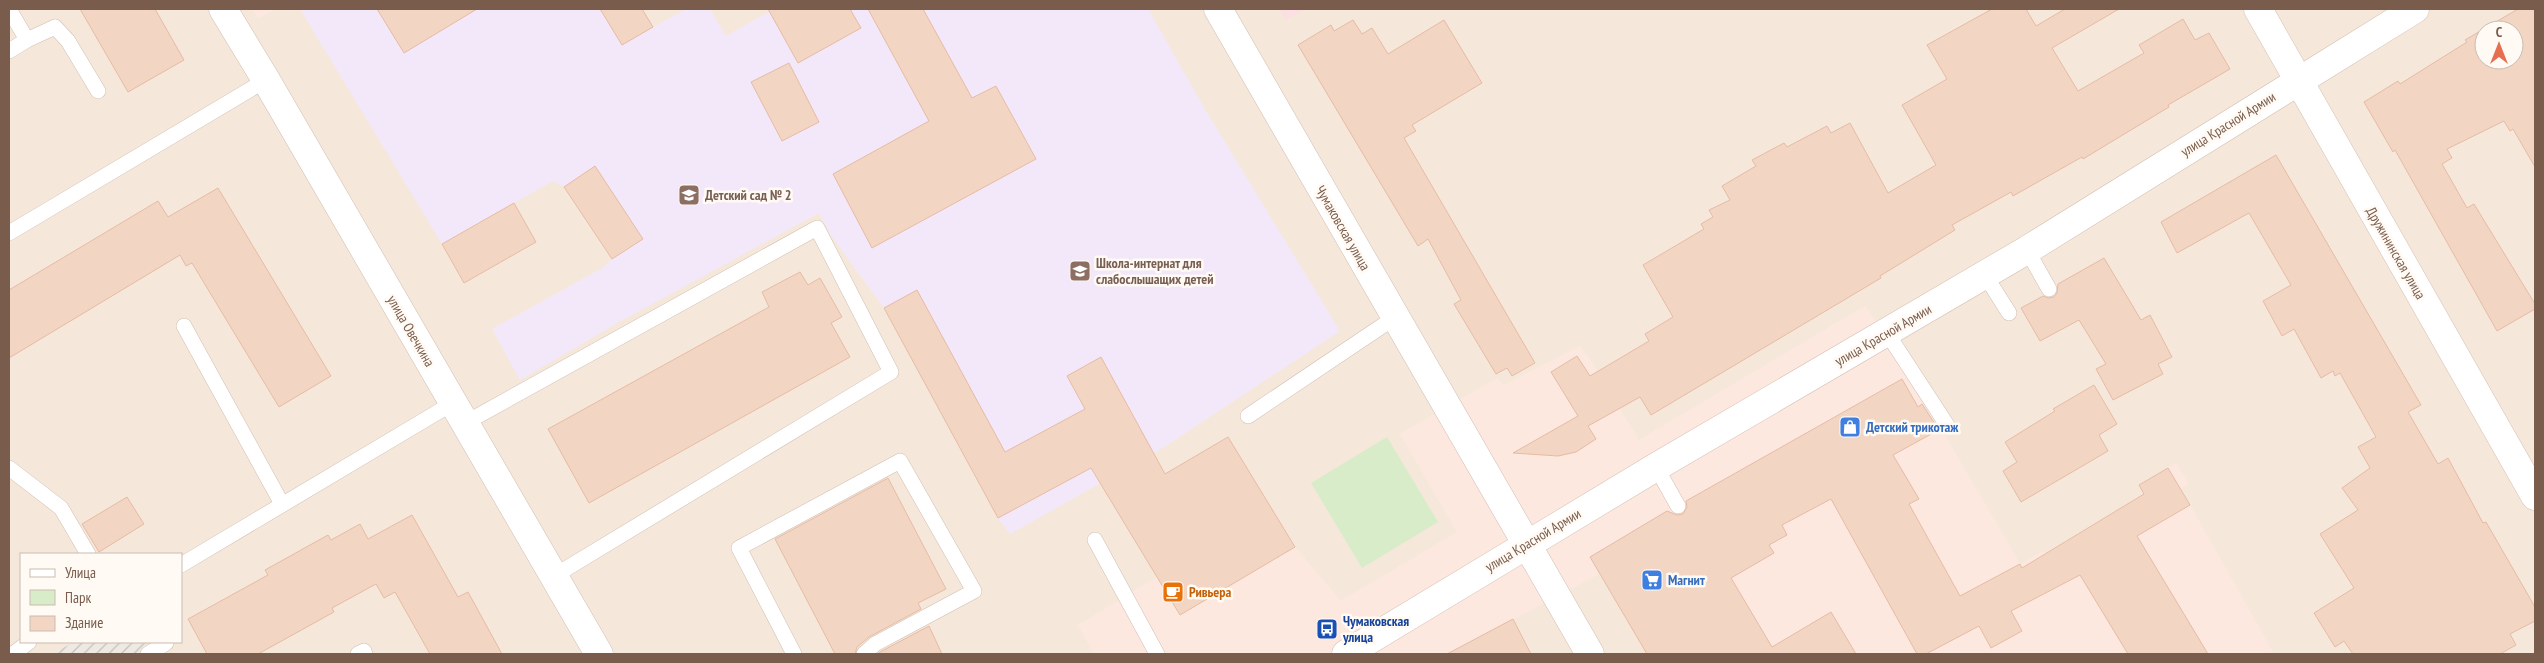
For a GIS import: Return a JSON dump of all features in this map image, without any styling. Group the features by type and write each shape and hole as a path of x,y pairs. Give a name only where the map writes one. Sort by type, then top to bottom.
{"street":[{"name":"улица Овечкина","path":"223,9 599,654"},
{"name":"Чумаковская улица","path":"1218,9 1394,318 1590,654"},
{"name":"Дружининская улица","path":"2258,9 2535,496"},
{"name":"улица Красной Армии","path":"1346,654 1526,544 2027,250 2415,9"}],"lane":[{"path":"9,9 27,40"},
{"path":"9,51 55,27 68,41 98,91"},
{"path":"9,233 266,80"},
{"path":"182,564 282,504 817,228 891,372 554,576"},
{"path":"2027,250 2049,289"},
{"path":"1985,275 2008,313"},
{"path":"1248,416 1394,318"},
{"path":"184,326 282,504"},
{"path":"1886,334 1947,425"},
{"path":"794,654 739,548 900,461 974,591 875,644 864,654"},
{"path":"1656,467 1678,506"},
{"path":"9,468 61,508 87,553"},
{"path":"1095,540 1157,654"},
{"path":"13,654 28,643"},
{"path":"148,654 168,646"},
{"path":"358,654 364,651 365,654"}],"shaded area":[{"path":"9,9 2535,9 2535,654 9,654"},
{"path":"252,9 275,9 258,18"},
{"name":"Школа-интернат для слабослышащих детей","path":"300,9 600,9 622,45 686,9 710,9 726,36 774,9 1148,9 1206,111 1340,331 1158,451 1010,534 998,518 884,308 830,234 819,213 619,322 520,380 492,329 604,267 612,259 564,187 553,181 442,244"},
{"path":"1279,9 1306,9 1285,20"},
{"path":"1865,306 1907,364 1909,374 2020,564 2043,551 2046,553 2144,494 2139,485 2176,463 2189,484 2181,489 2274,654 1647,654 1599,574 1464,645 1462,651 1456,654 1094,654 1078,625 1157,577 1180,615 1295,547 1341,601 1457,532 1400,434 1497,378 1504,385 1580,346 1606,382 1612,397 1639,440"},
{"path":"72,643 145,643 151,654 52,654"}],"green space":[{"path":"1387,437 1438,522 1362,568 1311,483"}],"building":[{"path":"80,9 155,9 184,60 128,92"},
{"path":"377,9 477,9 404,53"},
{"path":"600,9 642,9 653,27 622,45"},
{"path":"768,9 850,9 861,28 798,63"},
{"path":"868,9 923,9 972,98 996,86 1036,159 872,248 833,174 929,121"},
{"path":"1992,9 2026,9 2036,26 2065,9 2119,9 2052,48 2078,91 2144,53 2139,45 2183,19 2195,40 2209,33 2230,69 2168,105 2169,107 2083,159 2082,157 2013,196 2011,192 1952,225 1955,230 1880,276 1881,278 1651,415 1640,397 1588,426 1596,439 1576,452 1558,456 1513,453 1578,416 1551,372 1577,356 1590,376 1649,341 1645,334 1673,317 1643,265 1704,229 1701,224 1713,217 1709,210 1730,200 1722,186 1756,166 1752,160 1784,143 1787,147 1827,126 1831,133 1850,123 1888,193 1936,165 1902,105 1947,79 1927,45"},
{"path":"2518,9 2535,9 2535,167 2513,129 2510,131 2504,121 2447,149 2452,158 2442,164 2467,208 2474,204 2535,304 2535,309 2497,331 2395,150 2393,152 2364,102 2398,81 2400,84 2467,42 2465,40 2474,35 2474,70 2524,70 2524,20 2499,20"},
{"path":"1353,20 1362,34 1372,28 1388,54 1444,20 1482,83 1412,125 1416,131 1404,138 1535,363 1512,376 1507,368 1496,374 1454,304 1461,300 1428,239 1418,246 1298,45 1331,25 1334,31"},
{"path":"789,63 819,122 782,141 751,82"},
{"path":"2276,155 2421,405 2408,412 2438,464 2448,458 2483,523 2486,522 2535,607 2535,621 2510,634 2516,645 2500,654 2353,654 2344,641 2335,647 2314,613 2354,588 2320,534 2358,510 2342,488 2370,468 2358,447 2376,437 2340,373 2335,376 2333,371 2321,378 2294,329 2282,336 2263,301 2291,285 2249,213 2177,253 2161,222"},
{"path":"595,166 643,239 612,259 564,187"},
{"path":"218,188 331,376 279,407 192,263 186,266 180,255 9,358 9,290 158,201 168,217"},
{"path":"514,203 536,242 464,283 442,244"},
{"path":"2104,258 2141,320 2150,315 2172,357 2158,364 2163,374 2113,400 2096,369 2106,364 2079,320 2040,341 2021,308 2043,296 2048,298 2054,297 2057,293 2058,284"},
{"path":"800,272 808,285 820,278 842,317 831,323 850,357 589,503 548,429 769,307 762,292"},
{"path":"917,290 1005,452 1085,409 1067,376 1101,357 1165,474 1228,437 1295,547 1180,615 1091,468 998,518 884,308"},
{"path":"1902,379 1918,407 1922,404 1937,427 1932,431 1933,433 1893,455 1919,499 1909,504 1960,596 2020,564 2022,568 2144,494 2139,485 2168,468 2190,505 2137,536 2208,654 2128,654 2080,575 2011,611 2022,631 1991,648 1979,626 1926,654 1917,654 1831,499 1782,525 1787,535 1769,545 1774,553 1731,578 1772,647 1831,612 1856,654 1647,654 1590,557 1667,511 1677,515 1683,514 1687,507 1686,501"},
{"path":"2094,385 2117,424 2099,435 2108,451 2021,502 2003,471 2017,462 2005,442 2055,411 2053,409"},
{"path":"888,478 946,589 918,603 921,609 869,637 857,647 855,654 835,654 775,539"},
{"path":"127,497 144,524 99,552 82,524"},
{"path":"412,515 458,597 468,592 502,654 430,654 395,592 384,598 376,584 332,608 334,612 258,654 207,654 188,619 268,575 265,570 328,535 331,540 360,524 368,539"},
{"path":"1513,619 1531,654 1447,654"},
{"path":"929,626 942,654 878,654 880,652"}],"place":[{"name":"Детский сад № 2","path":"689,195"},
{"name":"Школа-интернат для слабослышащих детей","path":"1080,271"},
{"name":"Детский трикотаж","path":"1850,427"},
{"name":"Магнит","path":"1652,580"},
{"name":"Ривьера","path":"1173,592"},
{"name":"Чумаковская улица","path":"1327,629"}]}
